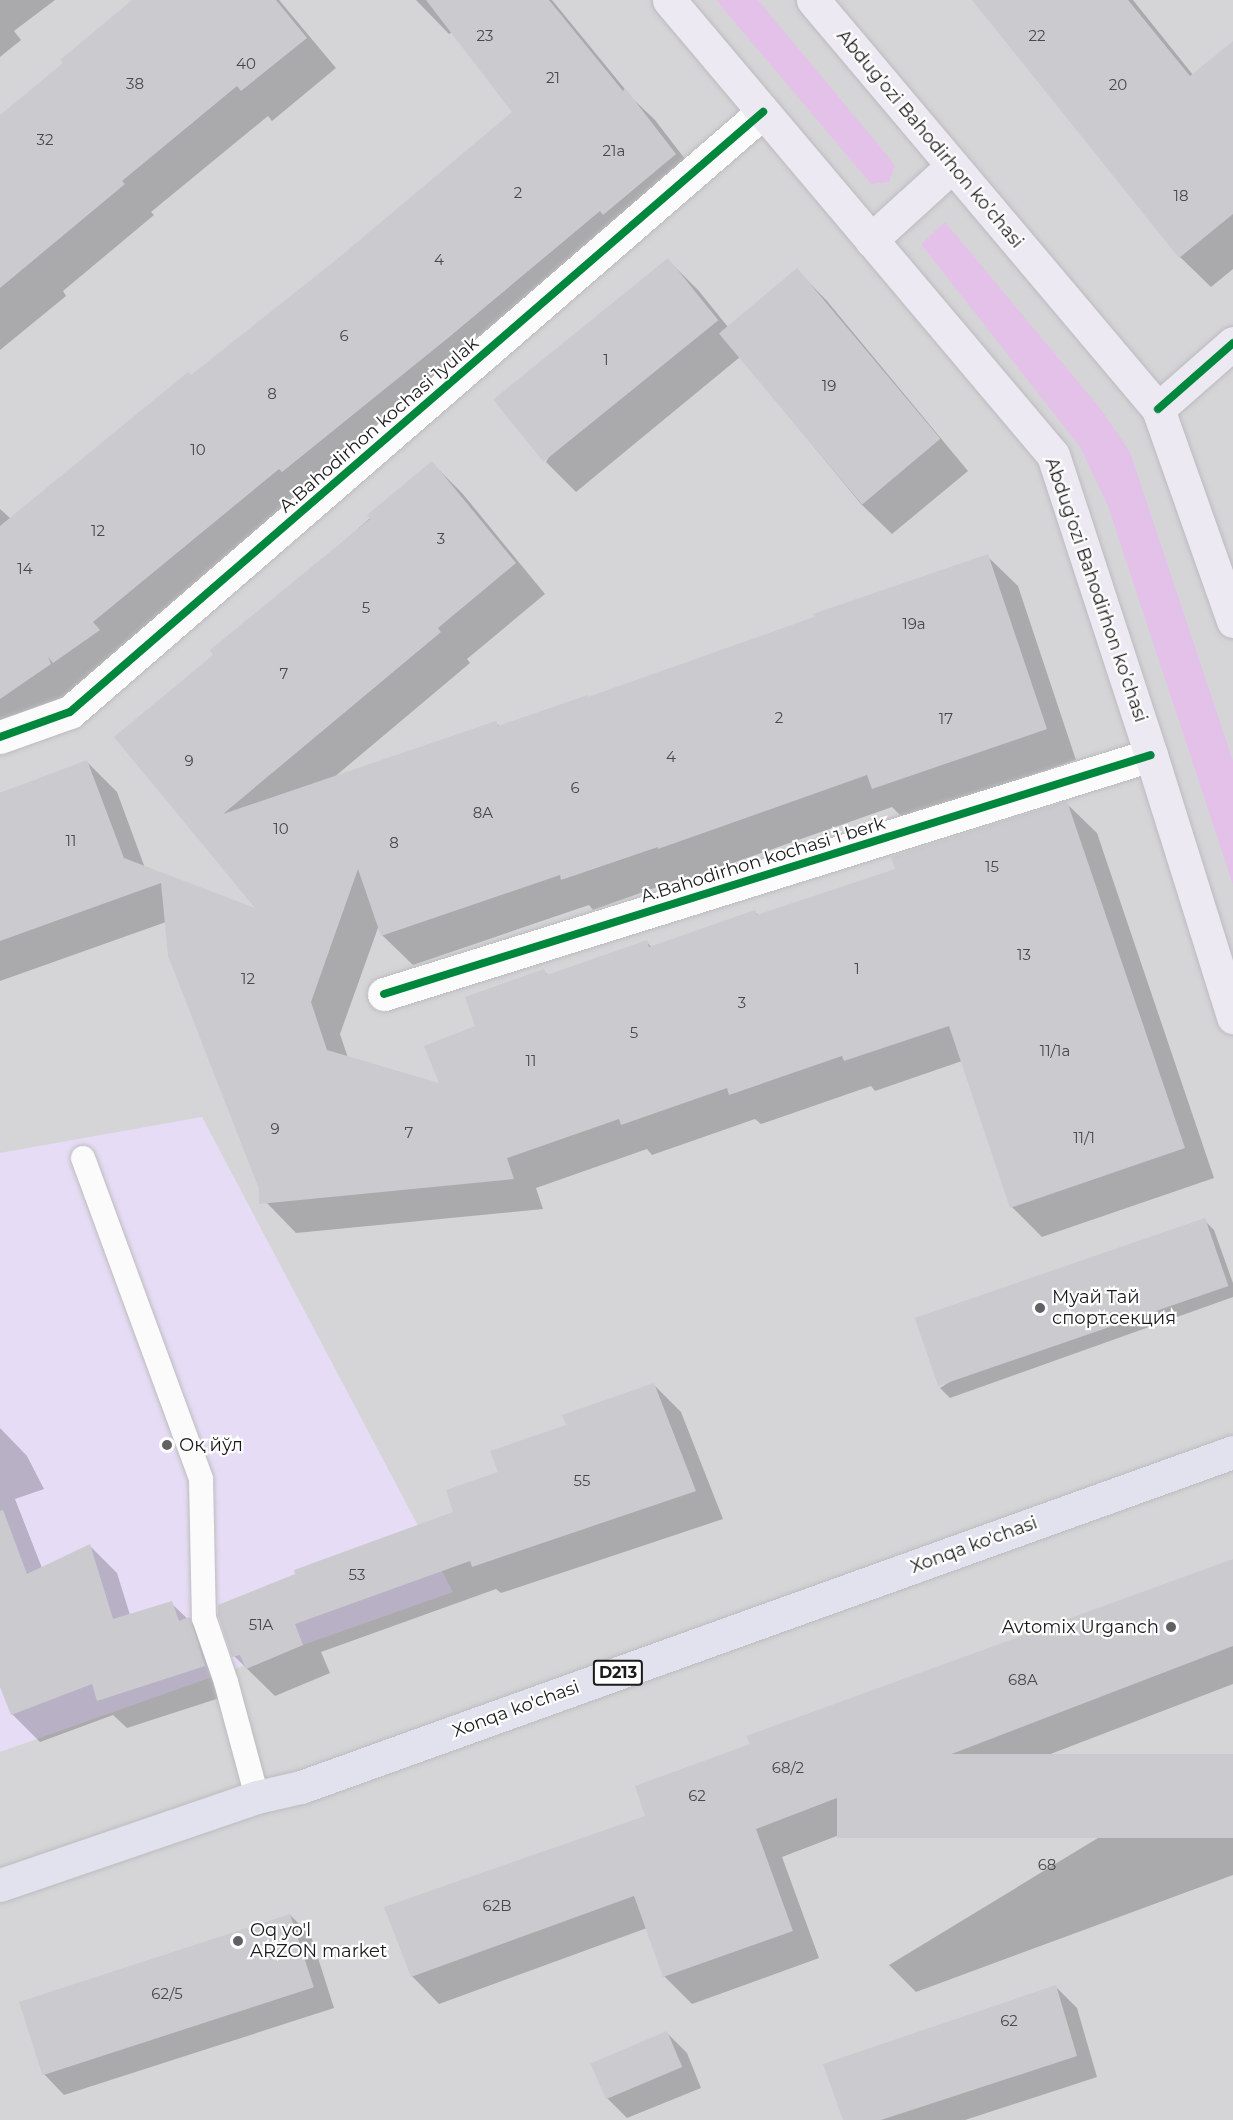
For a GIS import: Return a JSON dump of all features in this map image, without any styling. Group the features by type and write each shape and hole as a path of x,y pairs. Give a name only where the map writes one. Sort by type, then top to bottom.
{"main road":[{"name":"Abdug’ozi Bahodirhon ko’chasi","path":"669,0 1053,455 1152,755 1233,1017"},
{"name":"Abdug’ozi Bahodirhon ko’chasi","path":"813,0 1158,409 1233,621"},
{"path":"871,240 952,166"},
{"path":"1158,409 1233,343"},
{"name":"Xonqa ko'chasi","path":"0,1885 257,1797 301,1787 1233,1452"}],"street":[{"name":"A.Bahodirhon kochasi 1yulak","path":"0,737 70,712 763,112"},
{"name":"A.Bahodirhon kochasi 1 berk","path":"384,994 1152,755"}],"lane":[{"path":"83,1158 201,1479 204,1618 226,1683 257,1797"}],"shaded area":[{"path":"0,0 1233,0 1233,2120 0,2120"},
{"path":"716,0 758,0 895,165 889,182 871,184"},
{"path":"945,222 1100,408 1130,452 1233,761 1233,885 1108,506 1080,447 921,244"},
{"path":"202,1117 453,1592 0,1752 0,1153"}],"building":[{"path":"132,0 276,0 307,38 241,91 237,86 122,181 125,184 0,288 0,115 63,63 60,60"},
{"path":"426,0 549,0 623,91 625,88 676,154 603,215 600,211 448,338 282,472 279,469 93,622 100,630 53,663 48,657 51,664 0,699 0,526 188,372 191,375 336,260 512,112"},
{"path":"972,0 1128,0 1190,76 1233,41 1233,214 1179,258"},
{"path":"668,258 718,320 543,462 493,400"},
{"path":"797,268 940,439 862,504 719,334"},
{"path":"432,461 516,563 438,628 441,632 223,814 496,721 498,726 588,695 588,697 814,617 813,614 988,554 1047,729 872,789 867,775 658,849 658,847 561,880 560,875 381,936 358,869 311,1002 327,1050 439,1083 424,1046 475,1026 465,997 544,969 547,975 647,940 649,947 755,910 757,915 895,869 891,857 1067,801 1185,1148 1010,1208 949,1026 844,1061 842,1056 729,1095 727,1088 621,1125 619,1119 507,1158 514,1179 259,1204 259,1189 168,956 161,883 0,941 0,793 87,760 124,858 255,908 114,737 213,655 210,650 370,519 367,515"},
{"path":"1205,1218 1228,1286 938,1386 915,1318"},
{"path":"654,1383 696,1491 472,1567 470,1561 295,1624 303,1645 246,1669 240,1655 232,1657 218,1615 218,1605 295,1574 294,1570 453,1512 446,1490 498,1472 490,1451 566,1425 562,1415"},
{"path":"3,1510 27,1574 90,1544 113,1619 172,1601 179,1621 190,1617 205,1666 97,1701 92,1684 11,1715 0,1687 0,1511"},
{"path":"1233,1559 1233,1646 756,1829 793,1931 663,1977 634,1896 411,1977 384,1907 645,1816 635,1786 750,1744 746,1736"},
{"path":"837,1754 1233,1754 1233,1838 837,1838"},
{"path":"290,1914 314,1987 43,2075 19,2002"},
{"path":"1056,1985 1077,2056 881,2120 843,2120 823,2064"},
{"path":"667,2031 682,2067 606,2099 591,2063"}],"cycle path":[{"path":"0,737 70,712 763,112"},
{"path":"1158,409 1233,343"},
{"path":"384,994 1151,755"}],"place":[{"name":"Муай Тай спорт.секция","path":"1040,1308"},
{"name":"Оқ йўл","path":"167,1445"},
{"name":"Avtomix Urganch","path":"1171,1627"},
{"name":"Oq yo'l ARZON market","path":"238,1941"}]}
